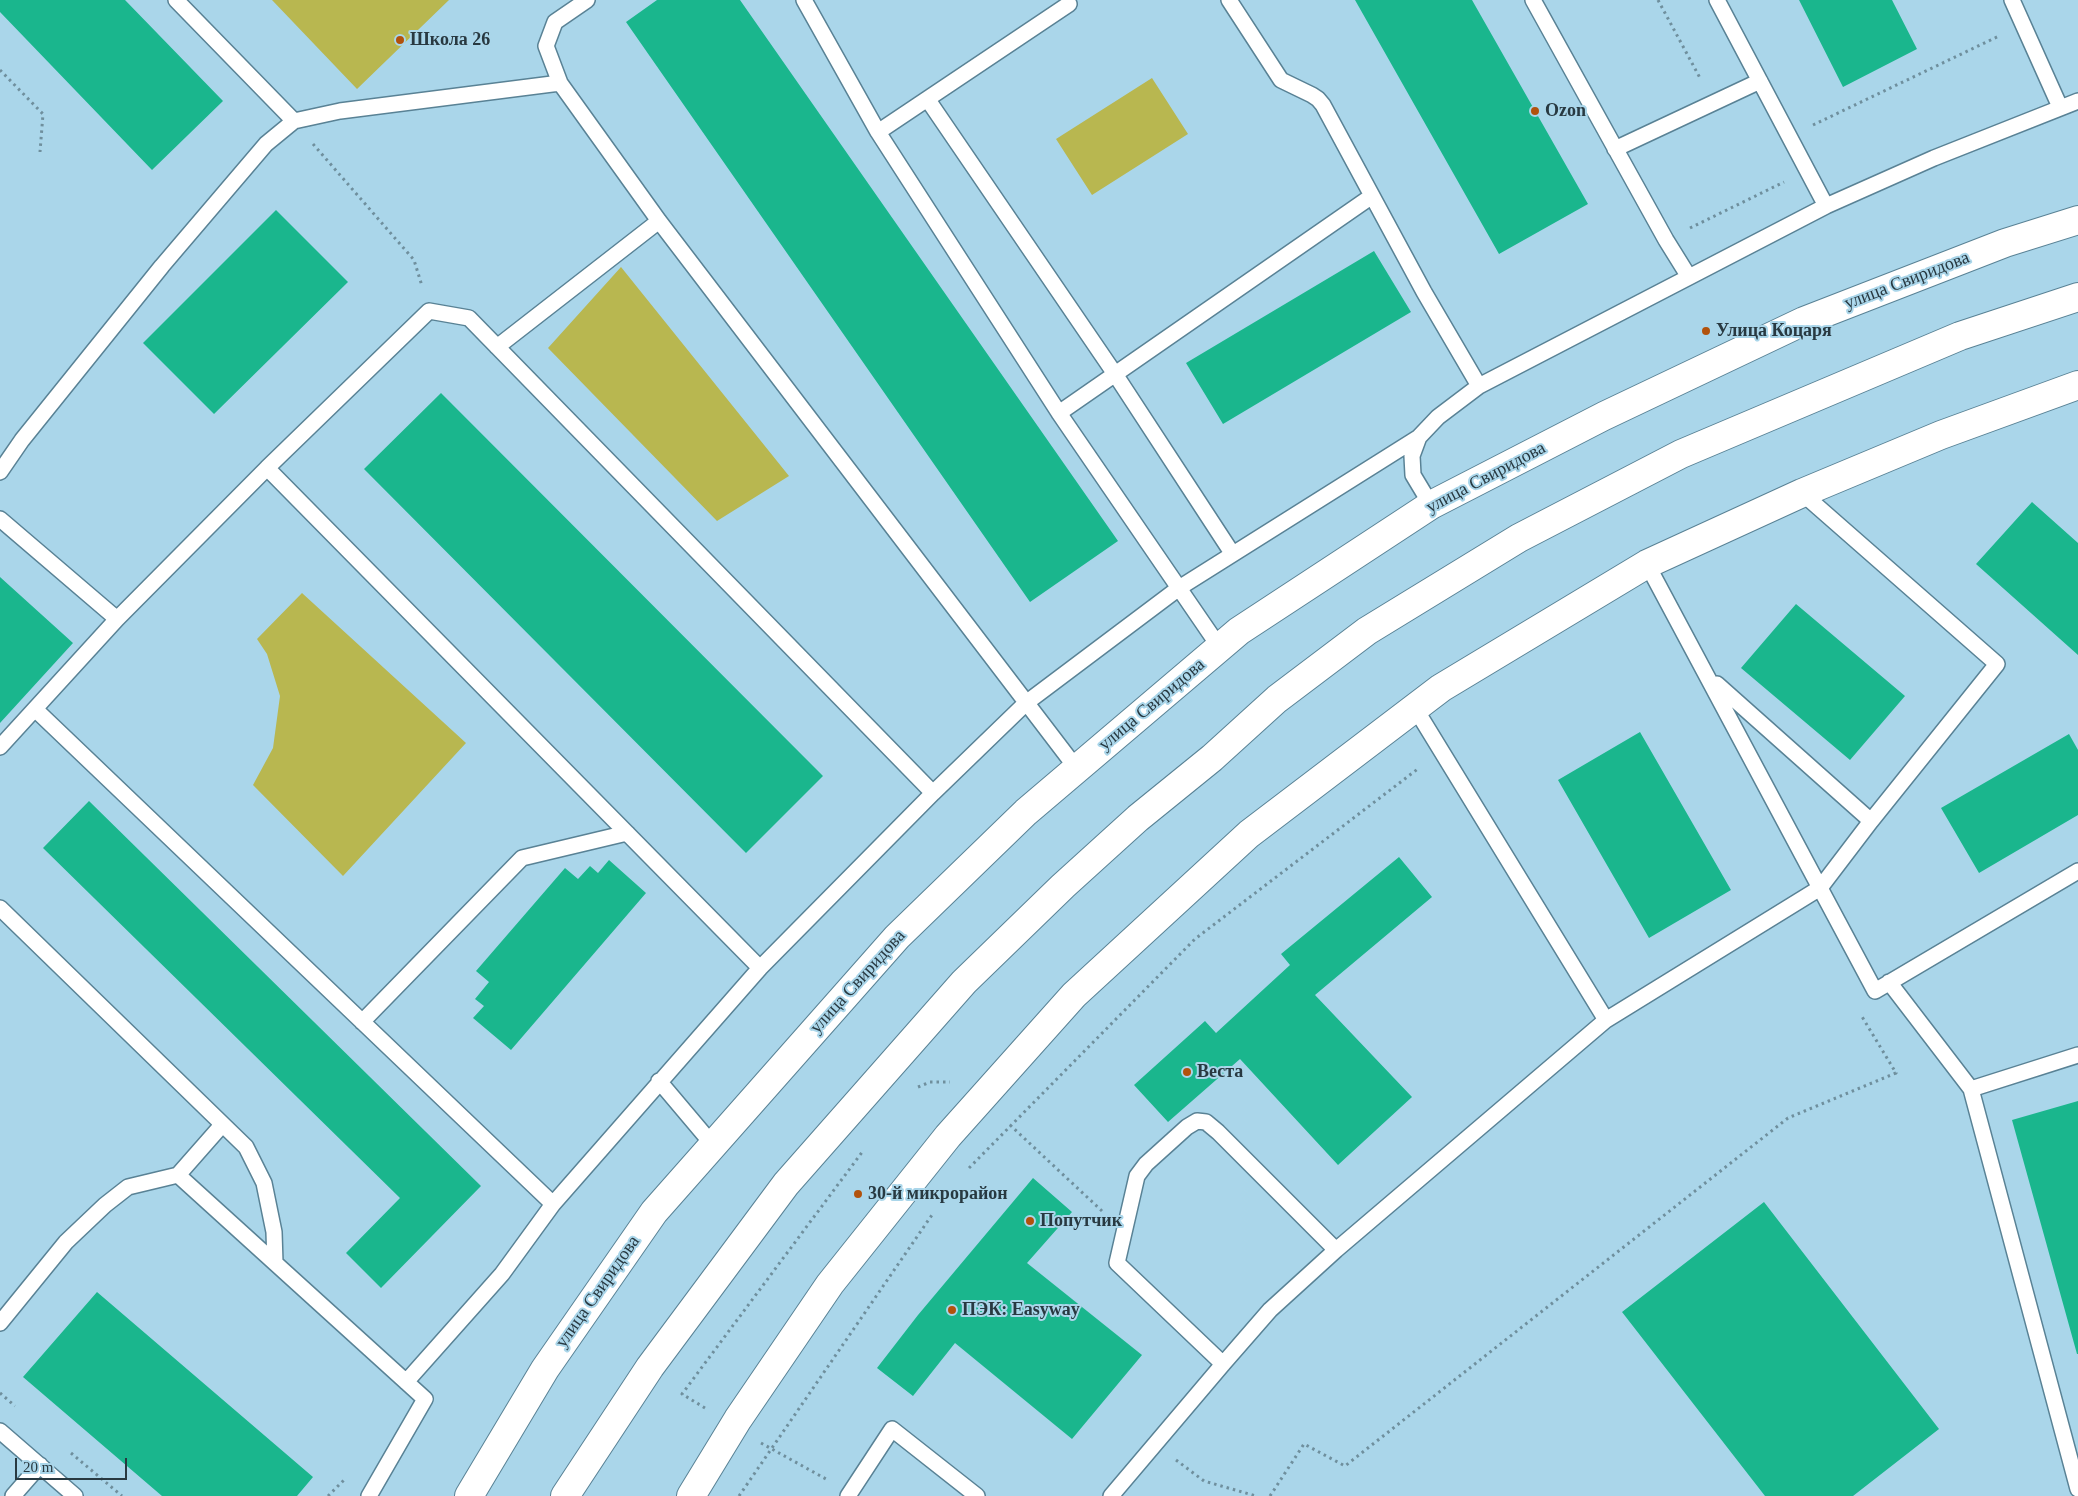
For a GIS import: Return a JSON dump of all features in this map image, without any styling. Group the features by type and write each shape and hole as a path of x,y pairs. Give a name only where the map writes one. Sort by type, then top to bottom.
{"street":[{"name":"улица Свиридова","path":"469,1496 545,1369 654,1212 898,937 1026,812 1239,631 1431,505 1604,416 1804,320 2005,243 2078,220"},
{"path":"565,1496 650,1367 786,1184 964,982 1063,886 1138,818 1212,758 1277,699 1367,631 1519,538 1681,454 1960,336 2078,297"},
{"path":"691,1496 733,1427 830,1284 948,1136 1074,995 1249,834 1441,688 1647,564 1802,493 1941,435 2078,385"}],"lane":[{"path":"176,0 294,120"},
{"path":"587,0 555,22 546,46 560,83 659,221 1077,769"},
{"path":"804,0 878,132 1059,413 1220,648"},
{"path":"1229,0 1281,80 1318,98 1424,292 1479,386"},
{"path":"1533,0 1666,240 1689,277"},
{"path":"1717,0 1826,206"},
{"path":"2012,0 2060,107"},
{"path":"878,132 1069,4"},
{"path":"1615,149 1760,81"},
{"path":"0,472 22,440 162,266 266,144 294,120 340,111 560,83"},
{"path":"928,100 1115,374 1232,553"},
{"path":"406,1382 502,1274 552,1204 760,968 1026,703 1179,588 1418,437 1438,417 1479,386 1826,206 1934,158 2078,101"},
{"path":"1059,413 1372,196"},
{"path":"497,347 659,221"},
{"path":"0,747 36,710 117,619 267,468 429,311 469,318 934,793"},
{"path":"1418,437 1412,456 1413,475 1431,505"},
{"path":"267,468 760,968"},
{"path":"1111,1496 1270,1310 1336,1250 1606,1020 1820,888 1996,664 1802,493"},
{"path":"0,519 117,619"},
{"path":"1647,564 1875,991 2078,871"},
{"path":"1709,678 1871,821"},
{"path":"1415,708 1606,1020"},
{"path":"36,710 552,1204"},
{"path":"362,1022 522,858 627,833"},
{"path":"0,908 246,1147 264,1183 274,1232 275,1263"},
{"path":"1889,982 1971,1089 2078,1489"},
{"path":"1971,1089 2078,1056"},
{"path":"659,1081 713,1146"},
{"path":"1223,1364 1117,1263 1137,1176 1146,1164 1187,1127 1198,1121 1206,1122 1336,1250"},
{"path":"0,1323 66,1242 105,1205 128,1187 178,1175 222,1125"},
{"path":"178,1175 425,1399 369,1496"},
{"path":"849,1495 892,1429 977,1496"},
{"path":"0,1431 75,1496"},
{"path":"13,1496 40,1466"}],"path":[{"path":"1658,0 1714,103"},
{"path":"1789,136 2022,25"},
{"path":"0,70 43,114 40,152"},
{"path":"294,120 414,260 429,311"},
{"path":"1666,240 1807,171"},
{"path":"966,1170 1195,939 1442,751"},
{"path":"1270,1496 1304,1444 1344,1466 1788,1118 1896,1073 1858,1010 1875,991"},
{"path":"915,1088 930,1082 946,1081 960,1085 980,1101"},
{"path":"1011,1125 1123,1231"},
{"path":"682,1394 866,1146"},
{"path":"740,1496 770,1448 937,1207"},
{"path":"733,1427 849,1495"},
{"path":"1155,1444 1204,1481 1256,1496"}],"shaded area":[{"path":"272,0 449,0 357,89"},
{"path":"1152,78 1188,134 1092,195 1056,139"},
{"path":"621,267 789,476 717,521 548,348"},
{"path":"302,593 466,743 343,876 253,785 273,748 280,696 267,654 257,639"}],"building":[{"path":"0,0 125,0 223,101 152,170 0,12"},
{"path":"657,0 740,0 1118,541 1030,602 626,22"},
{"path":"1355,0 1472,0 1588,204 1499,254"},
{"path":"1799,0 1892,0 1917,49 1843,87"},
{"path":"276,210 348,282 214,414 143,343"},
{"path":"1374,251 1411,312 1223,424 1186,363"},
{"path":"441,393 823,776 746,853 364,469"},
{"path":"2032,502 2078,543 2078,655 1976,564"},
{"path":"0,577 73,643 0,723"},
{"path":"1796,604 1905,696 1850,760 1741,668"},
{"path":"1640,732 1731,890 1649,938 1558,780"},
{"path":"2069,734 2078,750 2078,815 1979,873 1941,808"},
{"path":"89,801 481,1186 381,1288 346,1253 400,1198 43,848"},
{"path":"1399,857 1432,897 1315,995 1412,1097 1338,1165 1240,1059 1168,1122 1134,1085 1205,1021 1216,1033 1290,965 1281,954"},
{"path":"609,860 646,893 511,1050 473,1018 484,1006 475,999 489,982 476,971 565,868 578,879 590,866 598,873"},
{"path":"2078,1101 2078,1354 2077,1354 2012,1120"},
{"path":"1033,1178 1072,1212 1027,1263 1142,1355 1072,1439 955,1343 913,1396 877,1368 918,1315"},
{"path":"1764,1202 1939,1429 1853,1496 1765,1496 1622,1312"},
{"path":"97,1292 313,1477 297,1496 162,1496 23,1377"}],"place":[{"name":"Школа 26","path":"400,40"},
{"name":"Ozon","path":"1535,111"},
{"name":"Улица Коцаря","path":"1706,331"},
{"name":"Веста","path":"1187,1072"},
{"name":"30-й микрорайон","path":"858,1194"},
{"name":"Попутчик","path":"1030,1221"},
{"name":"ПЭК: Easyway","path":"952,1310"}]}
